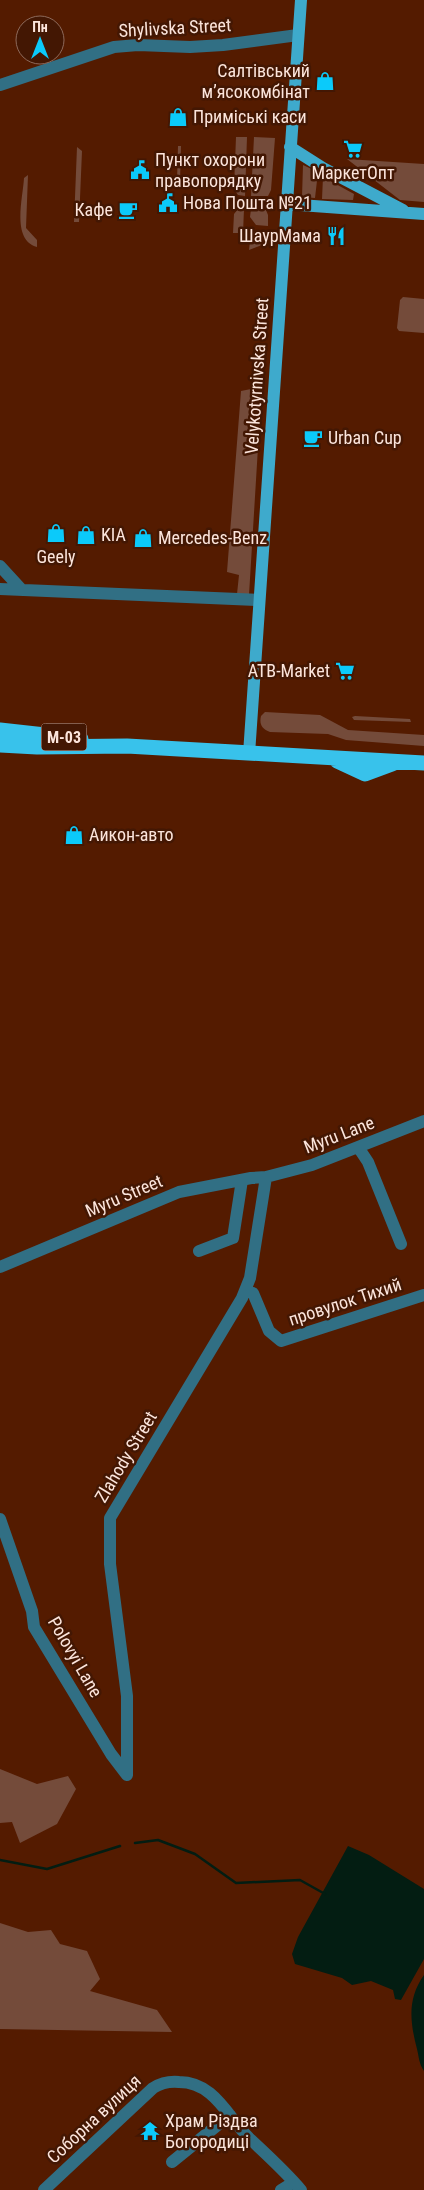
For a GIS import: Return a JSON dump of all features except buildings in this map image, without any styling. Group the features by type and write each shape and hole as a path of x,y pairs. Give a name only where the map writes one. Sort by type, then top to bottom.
{"highway":[{"name":"М-03","path":"0,730 38,733 127,746"},
{"name":"М-03","path":"0,745 37,747 127,746 321,758 338,762 365,774 388,765 416,763"}],"main road":[{"name":"Velykotyrnivska Street","path":"249,754 301,0"},
{"path":"290,147 323,168 407,212"},
{"path":"286,204 424,214"}],"street":[{"name":"Shylivska Street","path":"0,85 114,47 138,45 190,47 223,45 298,34"},
{"path":"0,566 22,590"},
{"path":"0,589 259,600"},
{"name":"Myru Lane","path":"266,1177 312,1165 424,1121"},
{"path":"358,1147 368,1162 401,1244"},
{"name":"Myru Street","path":"0,1267 179,1192 266,1177"},
{"name":"Zlahody Street","path":"127,1775 127,1696 110,1564 110,1518 245,1290 250,1278 266,1177"},
{"path":"199,1251 233,1238 242,1180"},
{"name":"провулок Тихий","path":"245,1290 253,1293 268,1331 281,1341 424,1295"},
{"name":"Polovyi Lane","path":"0,1519 32,1611 34,1627 111,1754 127,1775"},
{"name":"Соборна вулиця","path":"44,2190 160,2083 172,2081 193,2083 221,2103 230,2115"},
{"path":"172,2162 230,2115 247,2136 298,2186"},
{"path":"281,2190 298,2186"}],"shaded area":[{"path":"236,137 247,137 245,196 238,195 234,189"},
{"path":"254,137 275,138 271,190 268,196 251,196"},
{"path":"178,146 181,146 180,182 177,182"},
{"path":"77,147 82,151 79,222 74,222"},
{"path":"347,159 424,164 424,202 400,200"},
{"path":"303,165 318,172 315,198 302,197"},
{"path":"28,175 26,228 37,240 37,247 29,243 21,227 20,217 24,178"},
{"path":"323,177 354,194 353,200 322,199"},
{"path":"238,209 244,209 243,233 233,233 234,214"},
{"path":"251,209 266,210 268,226 256,225 250,217"},
{"path":"256,234 268,234 262,245 249,250 250,241"},
{"path":"403,297 424,299 424,333 399,331 397,328 400,300"},
{"path":"256,375 260,384 261,398 249,595 237,594 239,575 227,572 241,391 251,389 253,376"},
{"path":"265,712 320,715 348,730 424,735 424,746 346,740 328,734 270,732 263,728 260,721 261,716"},
{"path":"352,717 410,719 411,722 354,720"},
{"path":"0,1769 37,1784 68,1776 76,1789 57,1824 20,1843 12,1822 0,1823"},
{"path":"348,1846 369,1855 424,1889 424,1959 401,2000 395,1999 393,1990 371,1981 352,1985 342,1978 295,1964 292,1954 298,1937"},
{"path":"0,1923 28,1932 51,1930 60,1944 87,1951 100,1979 90,1991 157,2010 172,2032 0,2029"},
{"path":"424,1975 424,2071 420,2063 415,2039 412,2002"}],"waterway":[{"path":"135,1843 158,1840 195,1854 236,1883 300,1880 325,1894"},
{"path":"0,1860 47,1869 120,1846"}],"place":[{"name":"Салтівський мʼясокомбінат","path":"325,81"},
{"name":"Приміські каси","path":"178,117"},
{"name":"МаркетОпт","path":"353,149"},
{"name":"Пункт охорони правопорядку","path":"140,170"},
{"name":"Нова Пошта №21","path":"168,203"},
{"name":"Кафе","path":"128,210"},
{"name":"ШаурМама","path":"336,236"},
{"name":"Urban Cup","path":"313,438"},
{"name":"Geely","path":"56,533"},
{"name":"KIA","path":"86,535"},
{"name":"Mercedes-Benz","path":"143,538"},
{"name":"ATB-Market","path":"345,671"},
{"name":"Аикон-авто","path":"74,835"},
{"name":"Храм Різдва Богородиці","path":"150,2131"}]}
